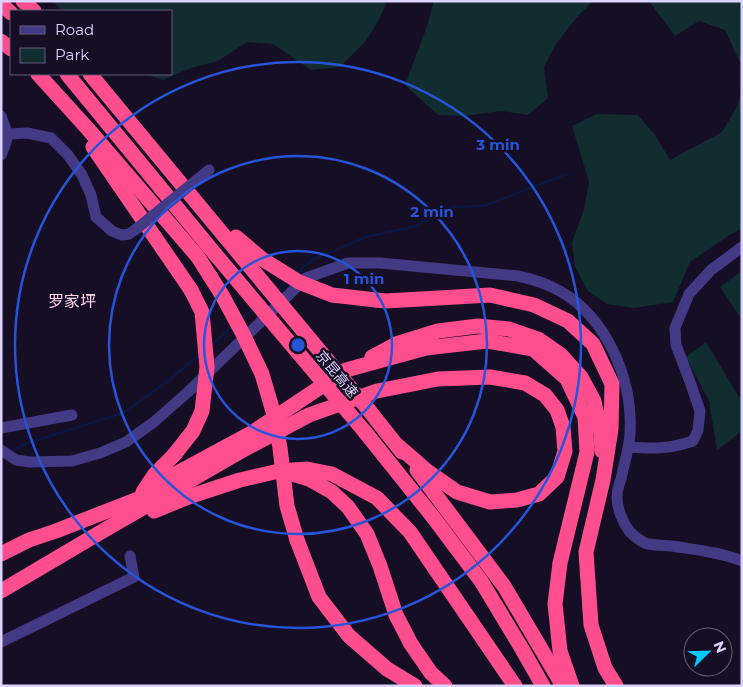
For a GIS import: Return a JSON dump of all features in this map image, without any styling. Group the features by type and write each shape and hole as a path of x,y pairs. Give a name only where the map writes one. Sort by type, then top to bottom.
{"highway":[{"path":"23,1 33,10"},
{"path":"39,75 198,257 210,276 230,310 262,374 274,415 287,506 297,540 319,597 348,636 387,669 415,686"},
{"name":"京昆高速","path":"68,75 365,432 433,517 481,581 543,686"},
{"name":"京昆高速","path":"91,75 201,207 231,238 433,491 504,586 563,686"},
{"path":"55,93 192,290 202,312 208,367 202,411 192,431 174,455 155,474 138,499"},
{"path":"231,238 299,282 332,295 386,301 490,295 534,305 568,321 593,344 612,384 612,429 603,480 586,552 591,625 606,668 616,686"},
{"path":"1,554 29,540 138,499 166,479 253,432 346,370 396,344 438,331 478,326 509,329 538,339 561,355 582,376 594,401 601,434 603,480"},
{"path":"346,370 426,348 487,340 533,349 567,379 585,417 587,452 560,563 555,604 560,651 572,686"},
{"path":"1,591 243,450 309,415 377,392 438,379 490,377 525,383 545,395 557,410 563,427 565,451 557,477 539,494 517,500 490,502 457,492 427,471 397,445"},
{"path":"101,532 191,496 240,480 279,471 307,469 332,474 376,498 410,532 515,686"},
{"path":"279,471 309,479 332,492 348,507 367,534 396,615 411,644 431,673 445,686"}],"street":[{"path":"1,116 9,134 1,155"},
{"path":"9,134 27,133 51,138 68,155 82,175 91,196 96,217 118,234 129,234 209,170"},
{"path":"629,447 655,449 693,442 698,430 700,411 676,345 675,328 689,294 711,270 742,247"},
{"path":"1,450 16,460 30,462 72,461 100,453 131,439 154,422 188,392 306,278 348,263 380,263 518,276 540,282 566,295 579,305 595,321 607,339 619,364 629,404 630,432 629,447 616,496 620,515 631,533 646,543 728,556 742,561"},
{"path":"1,428 72,415"},
{"path":"1,642 134,577 130,556"}],"green space":[{"path":"53,1 387,1 380,18 366,41 340,67 311,70 273,44 247,42 218,61 191,68 163,80 148,75 172,75 172,10 61,10"},
{"path":"434,1 593,1 577,17 556,44 544,67 548,98 528,115 501,111 465,116 438,115 405,85 426,29"},
{"path":"649,1 742,1 742,67 725,30 699,21 675,36"},
{"path":"742,90 742,228 690,262 673,302 634,308 607,304 588,291 575,267 572,243 584,209 589,182 572,126 597,114 638,115 655,135 670,160 722,132 737,107"},
{"path":"742,271 742,320 720,287"},
{"path":"706,342 739,397 742,396 742,431 717,450 709,401 686,357"}],"waterway":[{"path":"296,274 314,259 366,237 416,226 450,207 484,206 567,174"},
{"path":"277,290 288,281"},
{"path":"242,319 255,308"},
{"path":"211,345 232,327"},
{"path":"9,452 28,443 123,413 167,382 199,355"}],"district":[{"name":"罗家坪","path":"72,301"}]}
